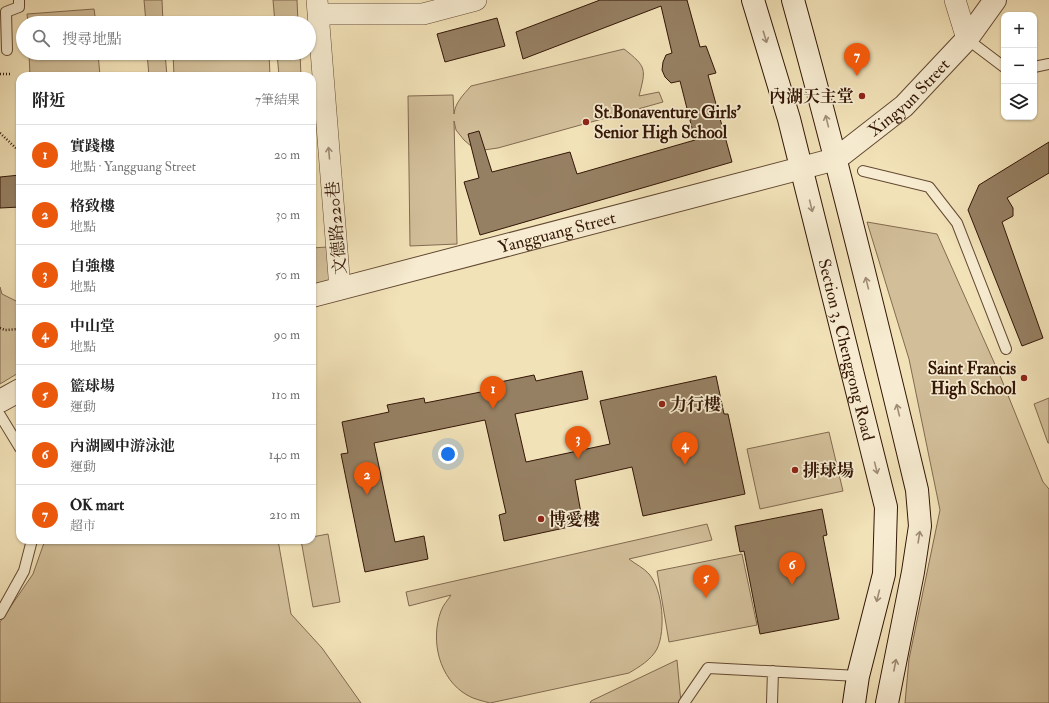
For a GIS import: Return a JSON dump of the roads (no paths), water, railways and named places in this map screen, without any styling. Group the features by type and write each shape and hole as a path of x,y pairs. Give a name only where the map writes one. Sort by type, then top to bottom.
{"main road":[{"name":"Section 3, Chenggong Road","path":"753,0 789,119 802,168 886,506 884,574 858,676 854,703"},
{"name":"Section 3, Chenggong Road","path":"793,0 836,159 915,482 918,504 920,526 913,572 887,703"},
{"name":"Xingyun Street","path":"802,168 836,159 904,106 967,39 995,0"},
{"name":"Yangguang Street","path":"316,295 802,168"},
{"path":"0,401 16,392"}],"street":[{"path":"318,7 423,14 476,0"},
{"path":"955,0 967,39"},
{"name":"文德路220巷","path":"318,7 340,289"}],"lane":[{"path":"7,50 6,12 19,7 19,0"},
{"path":"967,39 1001,65"},
{"path":"1037,66 1049,64"},
{"path":"863,171 929,187 957,223 1006,349"},
{"path":"0,415 16,441"},
{"path":"0,614 24,571 31,544"},
{"path":"684,703 708,668 858,676"},
{"path":"772,671 772,703"}],"place":[{"name":"OK mart","path":"857,76"},
{"name":"內湖天主堂","path":"862,96"},
{"name":"St.Bonaventure Girls' Senior High School","path":"586,122"},
{"name":"Saint Francis High School","path":"1024,378"},
{"name":"力行樓","path":"662,404"},
{"name":"實踐樓","path":"493,409"},
{"name":"自強樓","path":"578,459"},
{"name":"中山堂","path":"685,465"},
{"name":"排球場","path":"795,470"},
{"name":"格致樓","path":"367,495"},
{"name":"博愛樓","path":"541,519"},
{"name":"內湖國中游泳池","path":"792,585"},
{"name":"籃球場","path":"706,598"}]}
